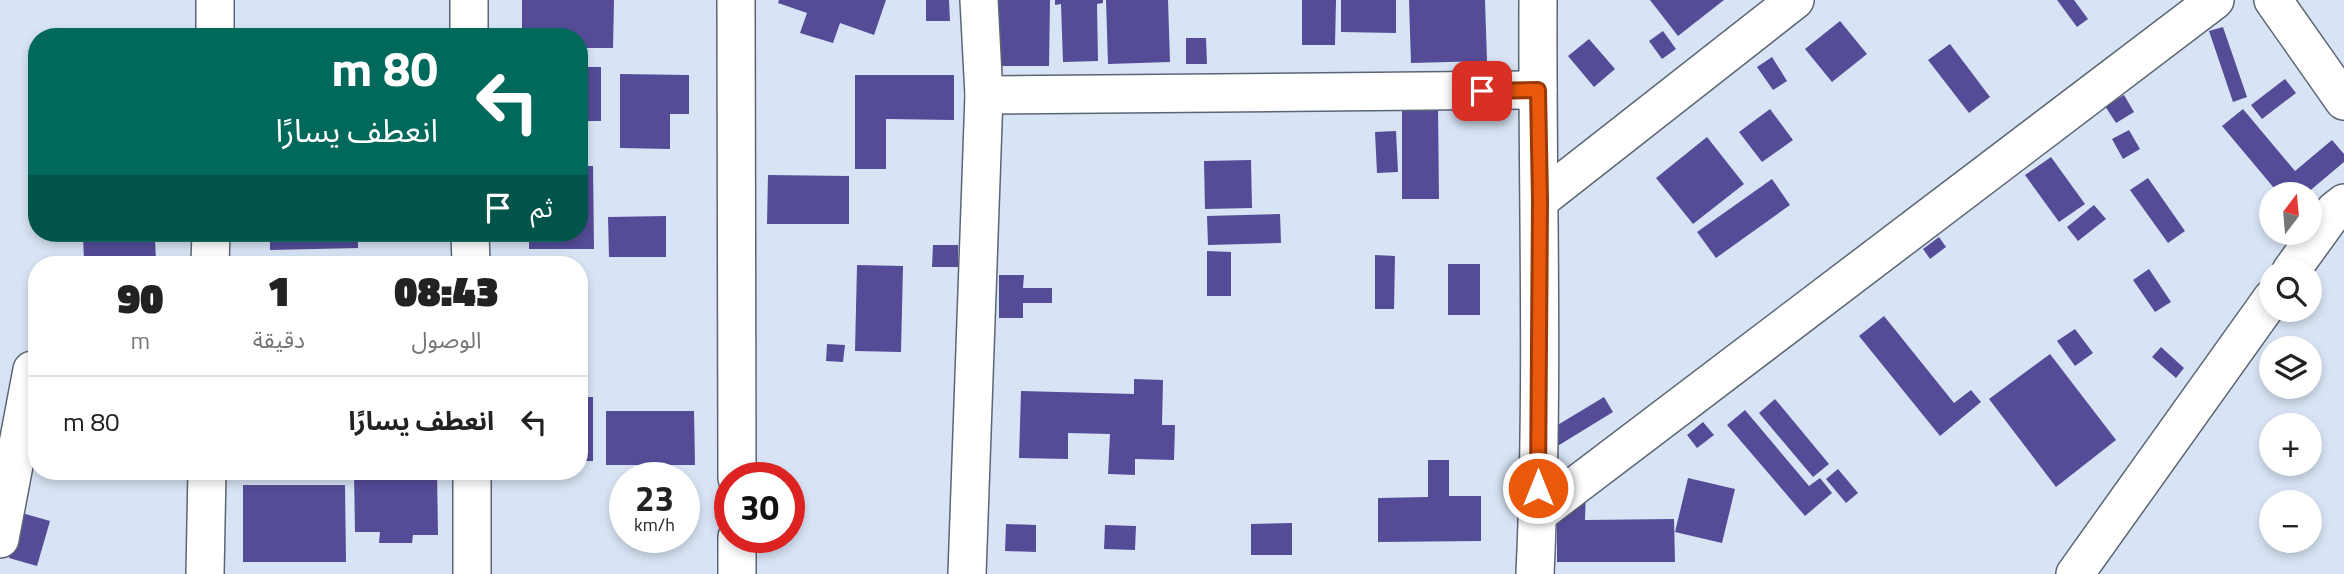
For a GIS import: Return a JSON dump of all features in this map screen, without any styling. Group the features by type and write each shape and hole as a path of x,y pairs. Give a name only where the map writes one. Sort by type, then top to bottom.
{"street":[{"path":"215,0 215,28"},
{"path":"469,0 469,28"},
{"path":"736,0 737,462"},
{"path":"967,574 984,95 979,0"},
{"path":"1535,574 1538,514 1540,200 1538,0"},
{"path":"1540,200 1795,0"},
{"path":"1538,514 2215,0"},
{"path":"2273,0 2344,101"},
{"path":"984,95 1538,90"},
{"path":"2300,259 2335,210 2344,203"},
{"path":"2075,574 2259,316"},
{"path":"0,540 28,391"},
{"path":"205,574 206,480"},
{"path":"472,480 472,574"},
{"path":"737,553 737,574"}],"building":[{"path":"522,0 614,0 613,48 588,48 588,28 522,28"},
{"path":"779,0 886,0 874,35 840,23 833,43 800,33 807,13 778,3"},
{"path":"926,0 949,0 950,21 926,21"},
{"path":"996,0 1050,0 1049,66 996,66"},
{"path":"1055,0 1103,0 1103,3 1097,4 1098,61 1063,62 1061,4 1055,5"},
{"path":"1106,0 1168,0 1170,62 1108,64"},
{"path":"1302,0 1336,0 1335,45 1302,45"},
{"path":"1341,0 1396,0 1396,33 1341,32"},
{"path":"1409,0 1485,0 1487,61 1411,63"},
{"path":"1650,0 1724,0 1678,36"},
{"path":"2057,0 2074,0 2088,19 2077,27"},
{"path":"1840,21 1867,54 1832,82 1805,49"},
{"path":"2223,27 2247,97 2233,102 2209,31"},
{"path":"1663,31 1676,49 1662,59 1649,41"},
{"path":"1186,38 1206,38 1207,64 1186,64"},
{"path":"1589,39 1615,69 1594,87 1568,56"},
{"path":"1950,44 1990,97 1969,113 1928,60"},
{"path":"1772,57 1787,81 1773,90 1757,67"},
{"path":"588,67 601,67 601,121 588,121"},
{"path":"620,74 689,75 689,114 670,114 670,149 620,148"},
{"path":"855,75 954,75 954,120 886,119 886,169 855,169"},
{"path":"2285,79 2296,93 2262,119 2251,105"},
{"path":"2124,95 2134,112 2116,123 2105,106"},
{"path":"1402,107 1438,107 1439,199 1402,199"},
{"path":"1770,109 1793,140 1762,162 1739,132"},
{"path":"2243,109 2295,171 2332,140 2344,154 2344,162 2320,182 2269,182 2222,126"},
{"path":"2129,130 2140,149 2123,159 2112,139"},
{"path":"1396,131 1398,172 1377,173 1375,132"},
{"path":"1707,137 1744,184 1693,224 1656,178"},
{"path":"2051,157 2085,204 2059,222 2025,175"},
{"path":"1251,160 1252,208 1205,209 1204,161"},
{"path":"588,166 593,166 594,249 529,249 529,242 588,242"},
{"path":"768,175 849,176 849,224 767,224"},
{"path":"2148,178 2185,231 2168,243 2130,190"},
{"path":"1772,179 1790,205 1716,258 1697,232"},
{"path":"2094,205 2106,219 2078,241 2067,227"},
{"path":"1280,214 1281,243 1208,245 1207,216"},
{"path":"666,216 666,257 609,257 608,217"},
{"path":"1939,237 1946,247 1930,259 1923,249"},
{"path":"83,242 155,242 156,256 84,256"},
{"path":"270,242 358,242 358,248 270,250"},
{"path":"933,245 958,245 958,267 932,267"},
{"path":"1207,251 1231,252 1231,296 1207,296"},
{"path":"1375,255 1395,256 1394,309 1375,309"},
{"path":"1448,264 1480,264 1480,315 1448,315"},
{"path":"857,265 903,266 901,352 855,351"},
{"path":"2149,269 2171,302 2155,312 2133,280"},
{"path":"999,275 1024,275 1023,288 1052,288 1052,303 1023,303 1023,318 999,318"},
{"path":"1884,316 1954,403 1971,390 1981,402 1940,436 1859,336"},
{"path":"2075,329 2093,353 2075,366 2057,341"},
{"path":"827,344 845,345 843,362 826,361"},
{"path":"2161,347 2184,368 2176,378 2152,357"},
{"path":"2050,354 2116,440 2056,487 1989,399"},
{"path":"1134,379 1163,380 1162,425 1175,425 1174,460 1135,459 1135,475 1108,474 1110,434 1068,433 1068,459 1019,458 1021,391 1134,394"},
{"path":"588,397 593,397 593,461 588,461"},
{"path":"1604,397 1613,412 1556,447 1546,432"},
{"path":"1775,399 1829,464 1813,477 1759,413"},
{"path":"1745,410 1809,486 1820,478 1832,493 1805,516 1727,425"},
{"path":"606,411 694,411 695,462 609,462 609,465 606,465"},
{"path":"1703,422 1714,435 1697,448 1687,435"},
{"path":"1428,460 1449,460 1449,496 1481,496 1481,541 1378,542 1378,498 1428,497"},
{"path":"1838,469 1858,493 1846,503 1826,479"},
{"path":"1688,478 1735,489 1722,543 1675,532"},
{"path":"354,480 437,480 438,535 413,535 412,543 379,543 380,532 355,532"},
{"path":"243,485 345,485 346,562 243,562"},
{"path":"1586,489 1585,520 1674,519 1675,562 1557,562 1557,510"},
{"path":"22,513 50,521 37,566 9,558"},
{"path":"1292,523 1292,555 1251,555 1251,524"},
{"path":"1006,524 1036,525 1036,552 1005,551"},
{"path":"1105,525 1136,526 1135,550 1104,549"}],"route":[{"path":"1482,91 1538,90 1538,488"}]}
